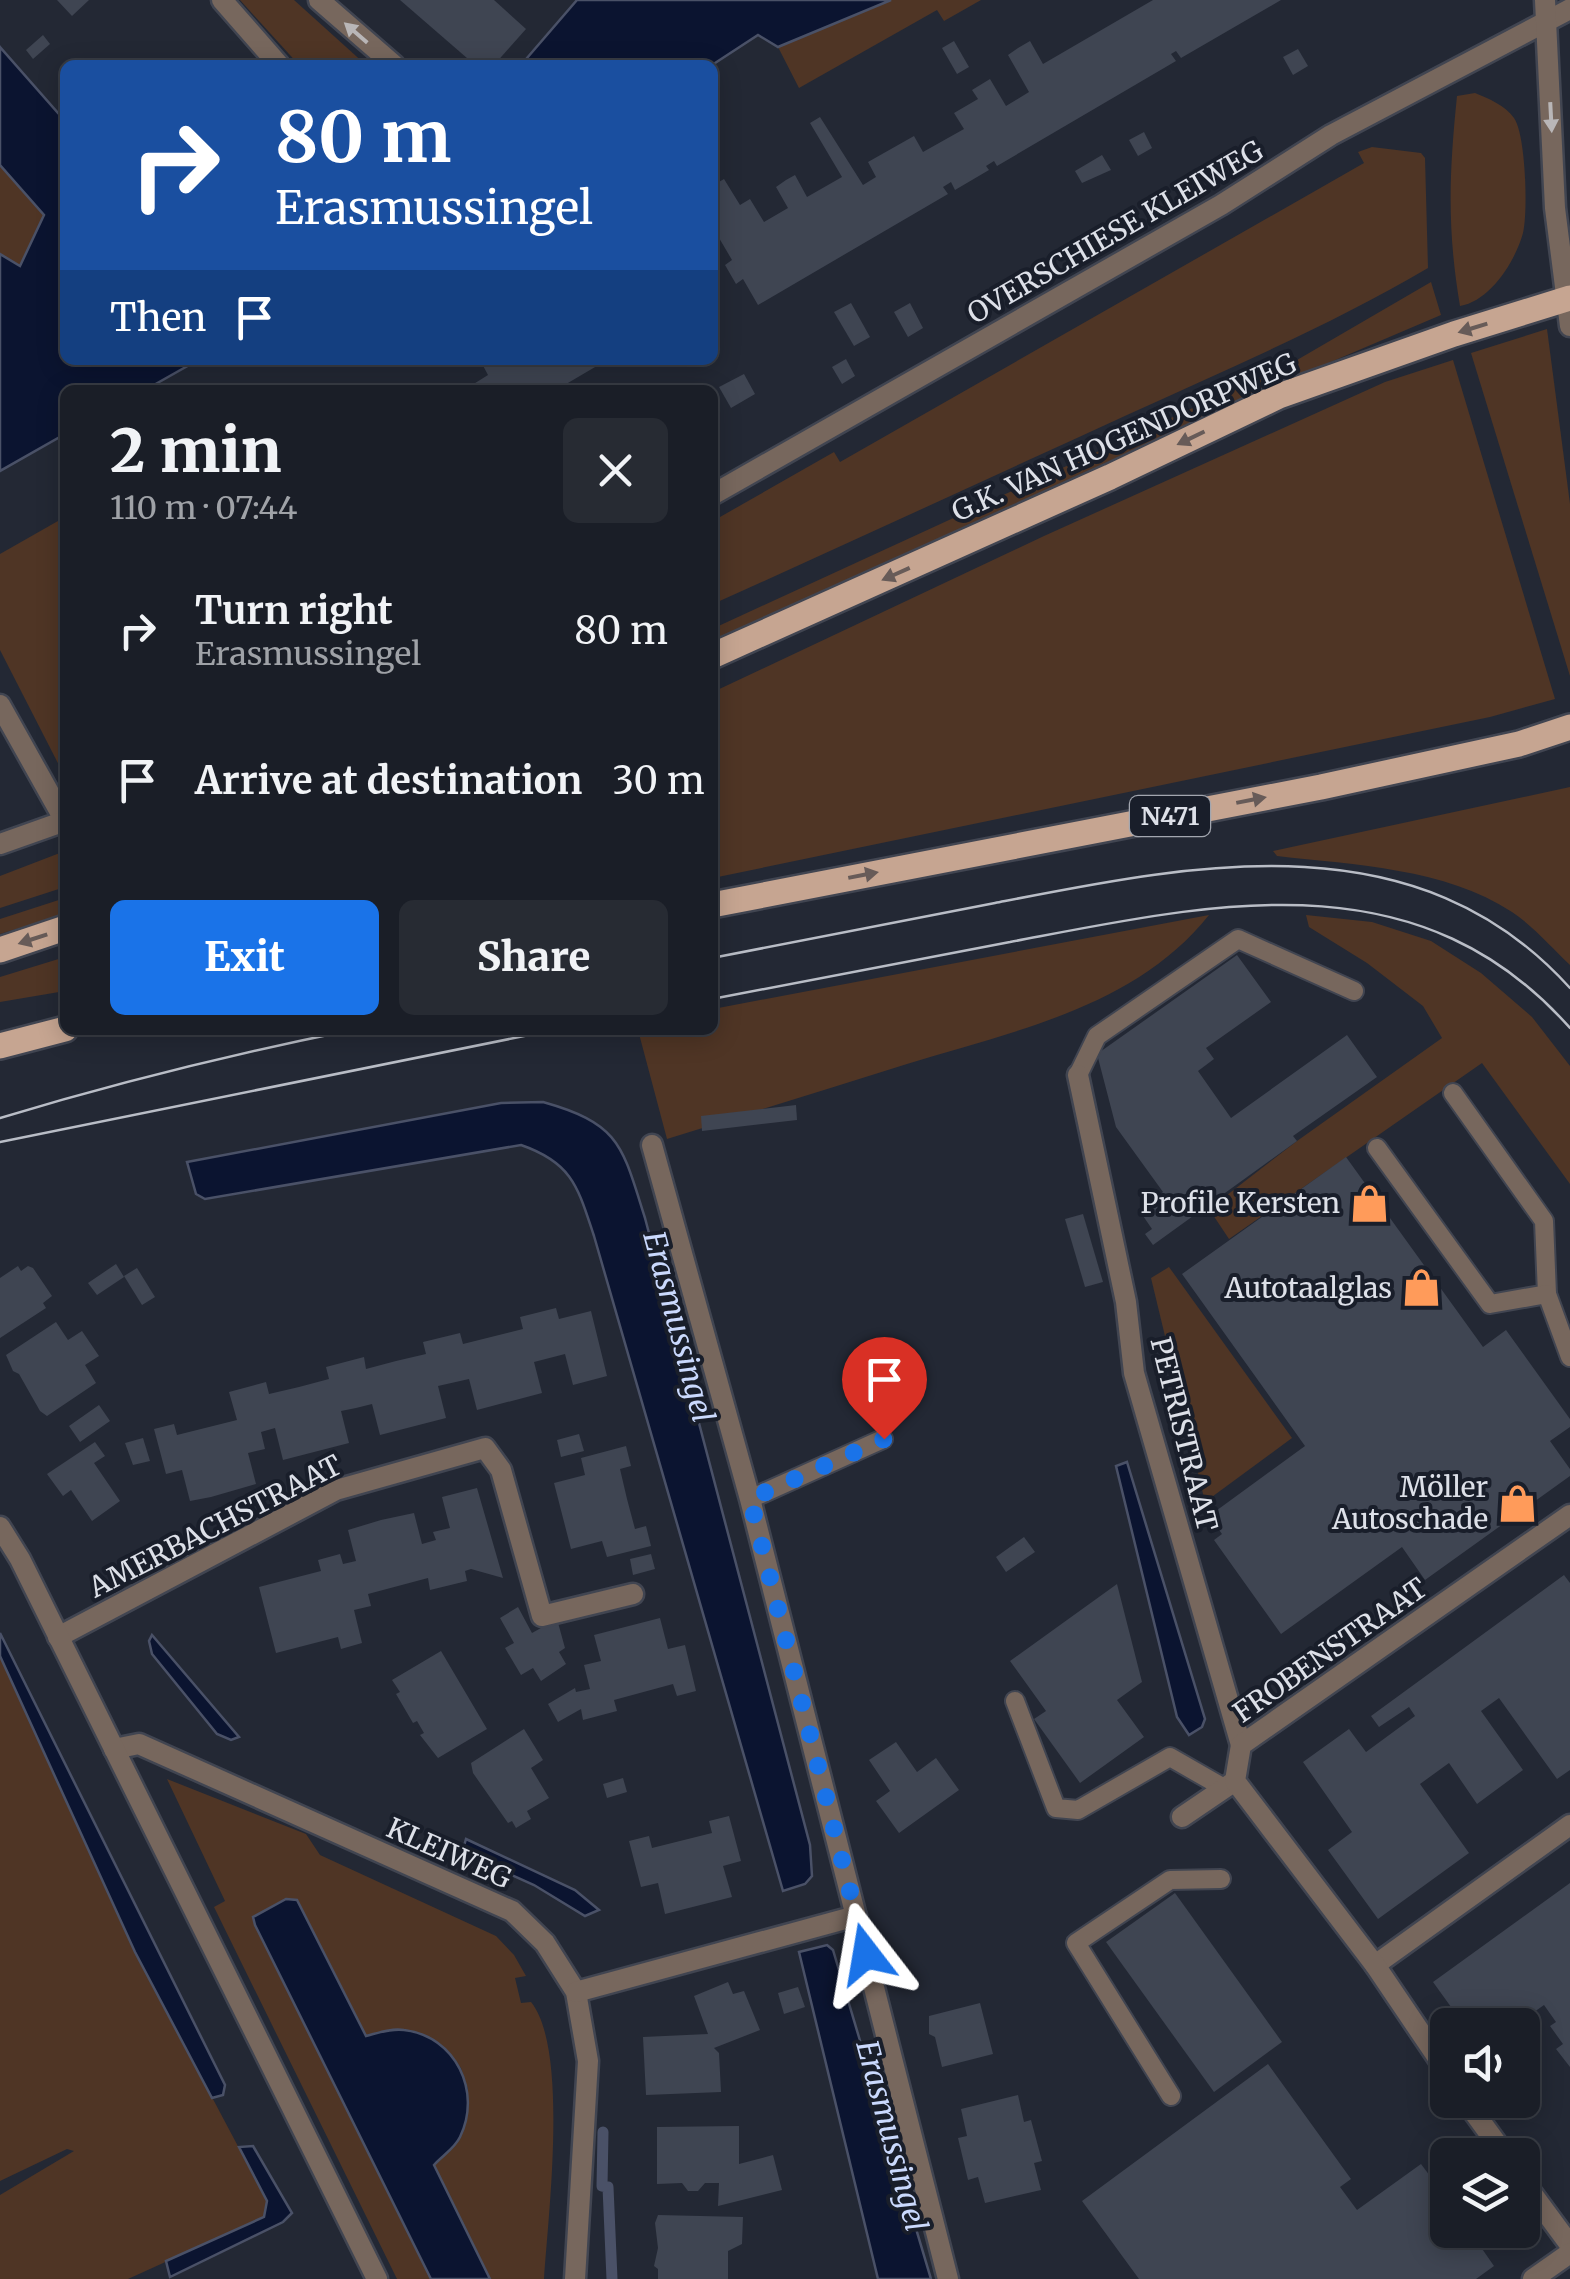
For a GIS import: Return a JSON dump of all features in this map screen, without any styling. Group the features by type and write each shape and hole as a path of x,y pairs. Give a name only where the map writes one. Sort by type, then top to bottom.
{"main road":[{"name":"G.K. VAN HOGENDORPWEG","path":"718,653 1110,477 1278,396 1568,299"},
{"name":"N471","path":"718,904 1321,787 1519,744 1570,728"},
{"path":"0,950 60,930"},
{"path":"0,1046 60,1031"}],"street":[{"path":"222,0 275,60"},
{"path":"319,0 388,60"},
{"path":"1546,10 1556,208 1570,326"},
{"name":"OVERSCHIESE KLEIWEG","path":"718,492 1220,205 1331,135 1546,10 1570,10"},
{"path":"0,705 60,812"},
{"path":"0,844 60,823"},
{"name":"PETRISTRAAT","path":"1078,1075 1126,1302 1134,1373 1241,1745"},
{"path":"652,1144 750,1499 948,2279"},
{"name":"AMERBACHSTRAAT","path":"58,1637 336,1490 485,1448 500,1470 542,1616 633,1594"},
{"name":"FROBENSTRAAT","path":"1230,1784 1241,1745 1570,1514"},
{"path":"0,1527 20,1558 377,2279"},
{"name":"KLEIWEG","path":"114,1748 139,1744 512,1911 545,1943 576,1992 588,2062 575,2279"},
{"path":"1182,1817 1230,1784 1375,1965 1430,2046"},
{"path":"1375,1965 1570,1826"},
{"path":"576,1992 856,1916"},
{"path":"1540,2204 1570,2245"},
{"path":"1534,2279 1570,2253"}],"lane":[{"path":"1078,1075 1097,1036 1238,939 1354,991"},
{"path":"1453,1093 1544,1221 1547,1294 1570,1357"},
{"path":"1377,1148 1490,1304 1547,1294"},
{"path":"750,1499 884,1439"},
{"path":"1015,1701 1056,1808 1078,1810 1170,1757 1230,1784"},
{"path":"1171,2096 1076,1943 1170,1880 1221,1879"}],"shaded area":[{"path":"240,0 294,0 360,60 294,60"},
{"path":"891,0 981,0 944,21 937,10 799,88 778,47"},
{"path":"1475,93 1506,109 1518,127 1525,174 1525,223 1519,244 1500,278 1481,297 1460,306 1451,226 1452,151 1457,96"},
{"path":"1372,147 1421,153 1425,158 1428,268 1280,345 718,602 718,518 834,452 840,462 1364,163 1358,152"},
{"path":"0,165 44,215 20,267 0,254"},
{"path":"1431,282 1441,315 1298,376 718,643 718,626 1297,360"},
{"path":"1547,329 1570,504 1570,676 1471,353"},
{"path":"1453,360 1555,699 1490,717 718,877 718,690 1385,382"},
{"path":"60,520 60,767 0,650 0,554"},
{"path":"1570,787 1570,965 1512,912 1458,886 1399,871 1277,856 1273,851"},
{"path":"60,853 60,889 0,908 0,876"},
{"path":"60,900 60,916 0,934 0,919"},
{"path":"1209,915 1146,972 1071,1012 667,1139 639,1035 718,1035 718,1008"},
{"path":"1306,915 1372,922 1431,941 1481,973 1532,1017 1570,1066 1570,1184 1482,1063 1229,1239 1209,1209 1442,1038 1423,1006 1367,963 1309,927"},
{"path":"60,959 60,992 0,1002 0,977"},
{"path":"1169,1267 1292,1438 1205,1502 1151,1278"},
{"path":"0,1656 135,1952 267,2201 264,2217 128,2279 0,2279 0,2195 74,2151 67,2149 0,2181"},
{"path":"167,1779 306,1834 320,1855 496,1936 514,1955 526,1976 515,1978 521,2003 531,2002 543,2025 550,2056 552,2176 544,2279 490,2279 434,2165 459,2140 468,2089 461,2068 447,2050 407,2030 366,2036 297,1900 286,1899 254,1917 255,1925 431,2279 397,2279 214,1907 225,1901"}],"water":[{"path":"577,0 891,0 778,47 758,35 718,61 525,60"},
{"path":"0,47 60,115 60,365 189,365 154,385 60,385 60,437 0,471 0,254 20,266 44,215 0,165"},
{"path":"543,1102 589,1119 603,1129 615,1141 630,1173 810,1845 812,1876 805,1884 783,1891 594,1236 578,1191 563,1169 521,1145 205,1199 196,1194 187,1162 501,1103"},
{"path":"1127,1462 1205,1719 1202,1727 1189,1735 1177,1717 1116,1466"},
{"path":"0,1633 225,2085 223,2095 212,2098 135,1952 0,1656"},
{"path":"152,1635 239,1737 231,1740 217,1734 152,1654"},
{"path":"466,1839 575,1890 599,1910 585,1916 534,1885 462,1853"},
{"path":"286,1899 297,1900 366,2036 394,2030 422,2034 438,2043 460,2069 468,2102 466,2120 458,2141 434,2165 490,2279 431,2279 255,1925 253,1917"},
{"path":"827,1945 833,1950 931,2279 878,2279 799,1952"},
{"path":"253,2146 292,2213 283,2222 170,2277 166,2261 264,2217 267,2201 239,2147"}],"building":[{"path":"57,0 89,0 72,16"},
{"path":"400,0 494,0 526,29 498,60 469,60"},
{"path":"1153,0 1281,0 1181,58 1176,51 1171,54 1176,61 997,166 994,161 986,166 989,170 955,190 951,182 943,187 948,194 758,305 743,279 736,284 725,265 732,260 718,236 718,182 724,179 740,205 750,199 764,222 788,208 776,187 786,180 795,175 807,197 842,177 810,123 820,117 863,185 876,177 868,162 914,136 923,152 964,129 954,113 978,99 972,90 990,79 1006,106 1029,92 1008,55 1018,48 1030,41 1043,64"},
{"path":"43,35 50,44 33,59 26,50"},
{"path":"954,41 969,67 957,74 942,48"},
{"path":"1298,49 1308,66 1293,75 1283,57"},
{"path":"1144,132 1152,148 1138,156 1129,140"},
{"path":"1102,155 1111,170 1082,183 1075,171"},
{"path":"851,303 870,337 854,346 834,312"},
{"path":"910,303 923,328 908,337 894,312"},
{"path":"846,359 855,376 842,384 832,367"},
{"path":"483,365 598,365 564,385 472,385 488,375"},
{"path":"744,374 755,394 731,408 719,387"},
{"path":"1237,955 1271,1002 1206,1048 1214,1059 1198,1071 1231,1118 1347,1035 1377,1077 1293,1136 1297,1141 1153,1245 1145,1234 1152,1229 1139,1210 1163,1192 1116,1127 1097,1054"},
{"path":"796,1105 797,1120 702,1131 701,1116"},
{"path":"1346,1157 1483,1347 1506,1330 1570,1419 1570,1427 1550,1441 1570,1469 1570,1476 1425,1580 1402,1547 1281,1634 1214,1540 1222,1534 1209,1516 1305,1446 1182,1274"},
{"path":"1083,1214 1103,1282 1085,1287 1065,1219"},
{"path":"116,1264 124,1277 97,1295 88,1283"},
{"path":"18,1266 21,1271 28,1266 33,1268 52,1296 43,1303 46,1308 0,1338 0,1278"},
{"path":"137,1268 155,1297 142,1305 124,1276"},
{"path":"556,1308 559,1319 591,1311 607,1376 573,1385 565,1354 534,1362 542,1393 477,1410 469,1379 438,1386 446,1418 380,1435 372,1404 341,1411 349,1443 283,1460 275,1428 261,1432 265,1449 248,1453 256,1484 211,1497 190,1501 182,1470 166,1474 154,1429 174,1424 177,1435 237,1420 229,1392 266,1382 269,1394 299,1387 329,1379 326,1367 364,1357 366,1369 426,1354 423,1342 460,1333 463,1344 523,1329 520,1317"},
{"path":"56,1322 68,1340 82,1331 99,1356 85,1365 96,1383 47,1416 13,1371 6,1355"},
{"path":"99,1405 110,1421 80,1442 69,1426"},
{"path":"579,1434 584,1451 561,1457 557,1440"},
{"path":"143,1438 150,1461 133,1465 125,1443"},
{"path":"95,1442 105,1456 94,1463 120,1501 92,1521 71,1490 63,1496 47,1474"},
{"path":"626,1446 631,1466 620,1469 627,1499 635,1529 646,1526 651,1546 607,1557 602,1541 571,1549 554,1483 585,1475 581,1458"},
{"path":"477,1488 503,1578 471,1569 465,1571 467,1581 430,1590 428,1578 368,1594 371,1606 354,1610 362,1643 341,1649 338,1637 276,1653 259,1587 321,1571 318,1560 340,1554 343,1564 356,1561 348,1530 381,1520 414,1513 422,1544 436,1540 433,1532 450,1528 442,1497"},
{"path":"1024,1537 1035,1552 1006,1572 996,1557"},
{"path":"651,1554 655,1569 633,1575 630,1559"},
{"path":"1564,1575 1570,1583 1570,1770 1557,1779 1499,1698 1481,1711 1523,1770 1477,1804 1449,1763 1420,1784 1469,1853 1378,1919 1328,1850 1352,1832 1303,1762 1349,1729 1366,1752 1415,1716 1409,1707 1379,1727 1371,1716"},
{"path":"1117,1584 1142,1682 1117,1700 1144,1737 1080,1783 1034,1719 1046,1711 1010,1661"},
{"path":"518,1607 532,1633 557,1619 565,1648 559,1652 566,1664 541,1681 533,1668 521,1675 505,1648 514,1643 500,1618"},
{"path":"660,1618 668,1649 685,1645 696,1691 677,1696 673,1684 614,1700 617,1711 583,1720 581,1709 558,1722 548,1704 575,1688 576,1692 590,1689 584,1665 601,1661 594,1635"},
{"path":"441,1651 487,1729 438,1758 420,1735 424,1733 417,1721 413,1723 392,1680"},
{"path":"524,1729 543,1760 531,1768 549,1798 527,1811 531,1819 516,1828 512,1821 508,1823 473,1773 471,1763"},
{"path":"896,1742 917,1772 936,1758 959,1790 899,1833 876,1801 890,1791 869,1760"},
{"path":"623,1778 627,1792 607,1798 603,1784"},
{"path":"729,1816 741,1861 723,1866 732,1897 665,1914 658,1883 641,1887 629,1841 649,1836 652,1848 712,1833 709,1821"},
{"path":"1570,1883 1570,2067 1556,2049 1563,2044 1550,2026 1556,2022 1544,2005 1452,2008 1433,1982"},
{"path":"1175,1893 1282,2042 1214,2092 1106,1942"},
{"path":"728,1982 733,1994 744,1991 760,2030 714,2048 719,2053 721,2092 646,2095 643,2037 708,2034 694,1996"},
{"path":"798,1987 805,2007 784,2014 778,1993"},
{"path":"980,2003 993,2054 942,2067 935,2037 929,2034 929,2016"},
{"path":"1268,2064 1351,2179 1340,2187 1357,2210 1421,2164 1430,2176 1430,2248 1482,2248 1494,2266 1476,2279 1139,2279 1082,2201"},
{"path":"1018,2095 1024,2122 1031,2120 1042,2161 1034,2163 1041,2190 985,2203 978,2177 968,2180 958,2138 967,2136 961,2109"},
{"path":"739,2126 739,2164 773,2155 782,2190 718,2206 719,2183 705,2183 698,2191 688,2191 682,2183 657,2184 657,2127"},
{"path":"658,2215 743,2217 742,2244 728,2251 728,2279 658,2279 654,2266"}],"waterway":[{"path":"603,2132 602,2186 608,2187 612,2279"}],"tram line":[{"path":"718,957 1147,876 1224,868 1299,867 1373,876 1443,897 1509,934 1570,988"},
{"path":"718,998 1161,915 1235,907 1308,906 1378,914 1446,936 1510,973 1570,1028"},
{"path":"0,1118 175,1070 329,1035"},
{"path":"0,1142 529,1035"}],"place":[{"name":"Profile Kersten","path":"1370,1203"},
{"name":"Autotaalglas","path":"1422,1288"},
{"name":"Möller Autoschade","path":"1518,1503"}],"route":[{"path":"866,1954 750,1499 884,1439"}],"water label":[{"name":"Erasmussingel","path":"678,1327"},
{"name":"Erasmussingel","path":"891,2136"}]}
